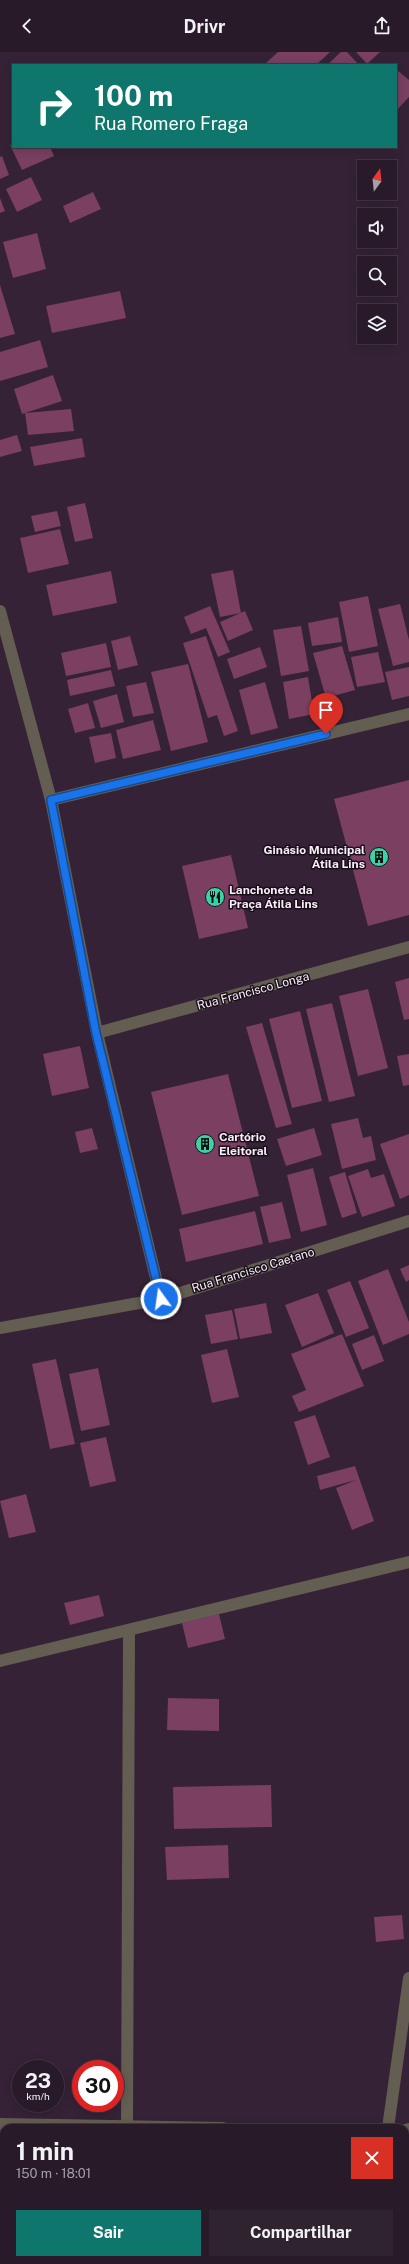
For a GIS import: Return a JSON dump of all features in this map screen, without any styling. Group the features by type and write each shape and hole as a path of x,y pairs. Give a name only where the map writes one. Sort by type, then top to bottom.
{"street":[{"path":"0,611 51,800 96,1033 161,1299"},
{"path":"51,800 409,714"},
{"name":"Rua Francisco Longa","path":"96,1033 409,947"},
{"name":"Rua Francisco Caetano","path":"0,1328 161,1299 409,1221"},
{"path":"0,1661 409,1562"},
{"path":"127,2124 129,1630"},
{"path":"389,2124 409,1978"}],"building":[{"path":"278,52 330,52 317,64 266,63"},
{"path":"341,52 347,52 358,64 328,64"},
{"path":"356,52 380,52 367,64"},
{"path":"397,70 409,80 409,97 397,110"},
{"path":"12,144 12,148 50,148 54,156 22,170 10,145"},
{"path":"2,156 9,175 0,179 0,157"},
{"path":"31,177 42,200 17,212 6,189"},
{"path":"93,192 101,209 70,223 63,206"},
{"path":"0,198 5,211 0,213"},
{"path":"37,233 46,269 13,278 3,242"},
{"path":"0,285 15,334 0,338"},
{"path":"120,291 126,318 52,333 46,306"},
{"path":"40,340 48,367 0,381 0,352"},
{"path":"53,375 62,401 22,414 14,389"},
{"path":"71,409 74,431 28,435 25,413"},
{"path":"17,435 22,451 0,457 0,440"},
{"path":"82,438 85,457 34,466 30,447"},
{"path":"85,503 93,538 75,542 67,507"},
{"path":"57,511 61,526 35,532 31,516"},
{"path":"60,529 69,564 28,573 20,538"},
{"path":"233,570 241,613 220,617 211,574"},
{"path":"111,571 117,603 53,616 46,585"},
{"path":"368,596 378,646 349,652 339,602"},
{"path":"400,604 409,640 409,662 393,666 378,609"},
{"path":"210,606 230,652 218,657 206,628 191,634 184,617"},
{"path":"245,611 253,630 228,641 220,622"},
{"path":"338,617 342,642 312,646 308,623"},
{"path":"301,626 309,671 281,676 273,630"},
{"path":"130,636 138,665 118,670 111,641"},
{"path":"206,636 238,731 224,736 217,715 208,718 183,643"},
{"path":"106,643 111,667 66,676 61,653"},
{"path":"342,646 355,690 326,698 313,653"},
{"path":"260,647 267,667 234,679 227,659"},
{"path":"378,652 385,682 357,687 351,657"},
{"path":"188,664 208,742 171,751 151,672"},
{"path":"409,667 409,696 392,700 385,672"},
{"path":"111,670 115,686 70,696 67,680"},
{"path":"308,677 314,714 289,719 283,682"},
{"path":"146,682 154,713 133,717 126,686"},
{"path":"265,682 278,728 251,735 239,690"},
{"path":"117,694 124,722 101,728 93,701"},
{"path":"88,703 95,728 75,733 68,709"},
{"path":"153,720 161,750 123,759 116,730"},
{"path":"111,733 116,758 95,763 89,737"},
{"name":"Ginásio Municipal Átila Lins","path":"409,780 409,915 368,926 334,799"},
{"name":"Lanchonete da Praça Átila Lins","path":"231,855 248,928 199,939 182,866"},
{"path":"409,978 409,1019 404,1020 395,982"},
{"path":"368,989 388,1068 358,1076 339,996"},
{"path":"332,1003 355,1096 329,1102 306,1009"},
{"path":"300,1011 322,1101 292,1108 269,1019"},
{"path":"262,1023 292,1124 276,1128 246,1027"},
{"path":"80,1046 89,1088 52,1096 43,1054"},
{"path":"409,1054 409,1085 403,1086 397,1056"},
{"name":"Cartório Eleitoral","path":"228,1074 259,1196 182,1215 151,1092"},
{"path":"358,1118 363,1138 371,1136 376,1160 342,1169 331,1124"},
{"path":"92,1128 98,1149 80,1153 75,1132"},
{"path":"314,1128 322,1155 286,1166 277,1139"},
{"path":"409,1134 409,1195 400,1199 380,1144"},
{"path":"313,1168 327,1225 301,1232 287,1175"},
{"path":"368,1169 371,1178 384,1174 395,1206 362,1217 348,1176"},
{"path":"345,1172 357,1213 342,1218 329,1177"},
{"path":"282,1202 291,1238 269,1243 260,1207"},
{"path":"255,1211 263,1244 186,1262 179,1229"},
{"path":"409,1265 409,1280 406,1282 400,1269"},
{"path":"388,1269 409,1322 409,1334 383,1345 358,1281"},
{"path":"350,1281 369,1328 346,1337 327,1290"},
{"path":"318,1293 334,1333 302,1347 285,1305"},
{"path":"266,1303 272,1333 240,1339 234,1309"},
{"path":"232,1310 238,1339 211,1344 205,1315"},
{"path":"342,1334 364,1386 299,1412 292,1396 306,1390 291,1354"},
{"path":"374,1335 384,1361 362,1370 352,1344"},
{"path":"227,1349 239,1397 212,1403 201,1355"},
{"path":"56,1359 75,1444 50,1449 32,1364"},
{"path":"98,1368 110,1425 81,1431 69,1374"},
{"path":"315,1415 330,1457 308,1465 294,1422"},
{"path":"106,1437 116,1481 90,1487 80,1443"},
{"path":"355,1466 374,1521 352,1530 336,1488 356,1480 320,1490 317,1476"},
{"path":"26,1494 36,1532 9,1538 0,1501"},
{"path":"99,1595 104,1616 70,1625 64,1603"},
{"path":"219,1614 225,1639 188,1648 182,1623"},
{"path":"168,1698 219,1699 219,1731 167,1730"},
{"path":"271,1785 272,1827 174,1829 173,1787"},
{"path":"228,1845 229,1878 167,1880 165,1847"},
{"path":"402,1915 404,1939 376,1942 374,1917"}],"place":[{"name":"Ginásio Municipal Átila Lins","path":"379,857"},
{"name":"Lanchonete da Praça Átila Lins","path":"215,897"},
{"name":"Cartório Eleitoral","path":"205,1144"}],"route":[{"path":"161,1299 96,1033 51,800 326,734"}]}
